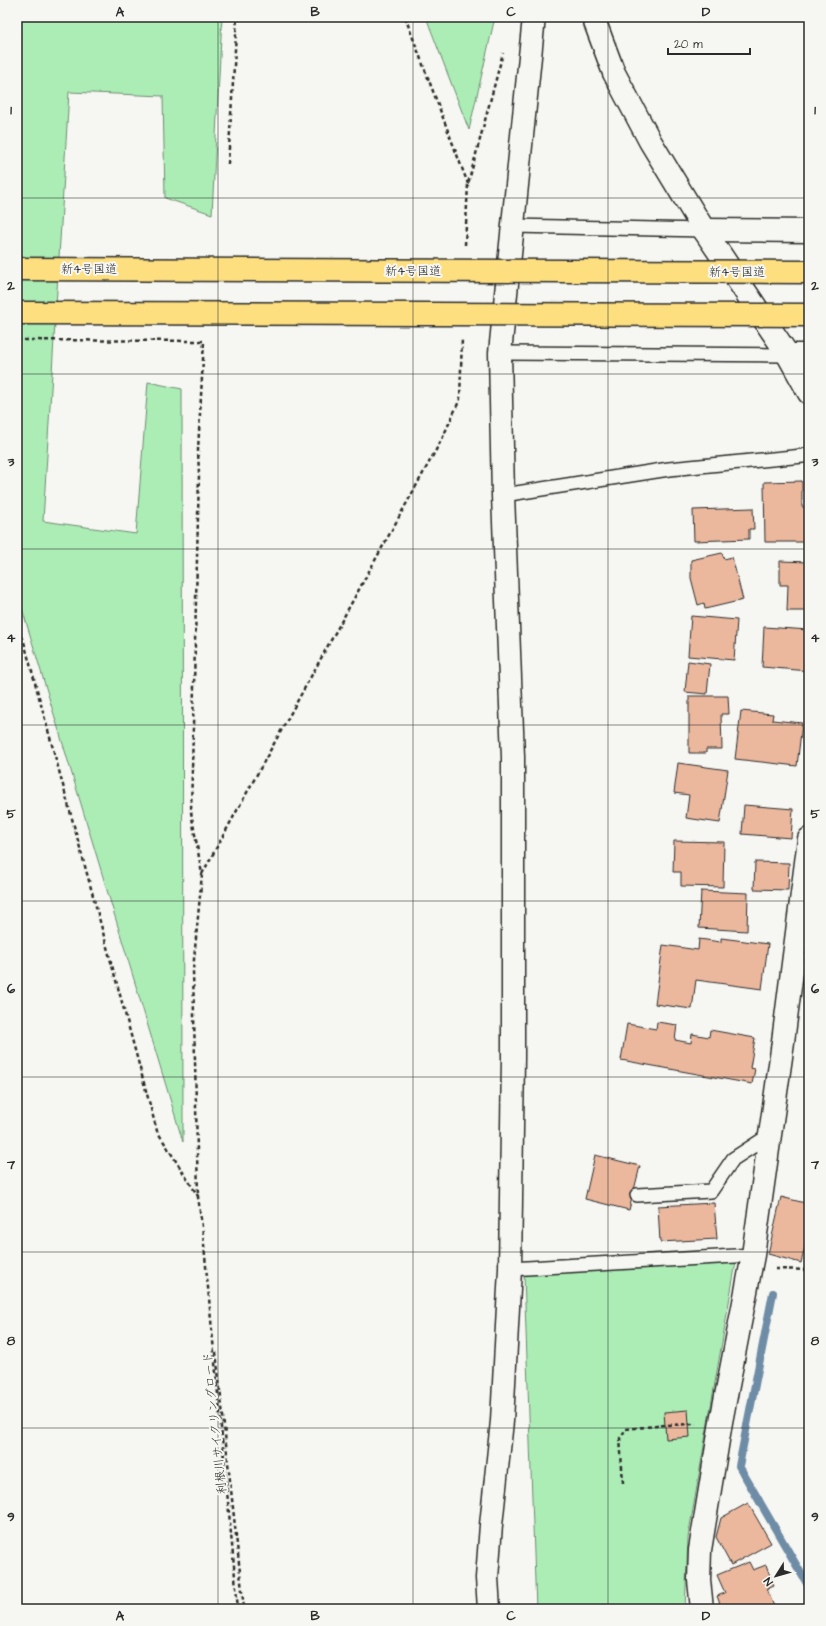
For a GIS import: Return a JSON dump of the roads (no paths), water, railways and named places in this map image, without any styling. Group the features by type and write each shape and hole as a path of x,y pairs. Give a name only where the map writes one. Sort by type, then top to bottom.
{"highway":[{"name":"新4号国道","path":"17,269 809,272"},
{"path":"17,313 809,315"}],"street":[{"path":"489,1609 487,1578 502,1421 510,1269 513,1049 514,757 503,494 500,353 534,17"},
{"path":"593,17 614,73 650,141 704,230 798,355 809,394"},
{"path":"704,230 809,231"},
{"path":"702,1609 699,1580 700,1550 721,1422 752,1262 809,839"}],"lane":[{"path":"513,226 704,230"},
{"path":"500,353 798,355"},
{"path":"503,494 669,469 803,456 809,454"},
{"path":"637,1195 711,1191 733,1159 770,1135"},
{"path":"510,1269 752,1262"}],"waterway":[{"path":"773,1293 739,1466 809,1587"}]}
